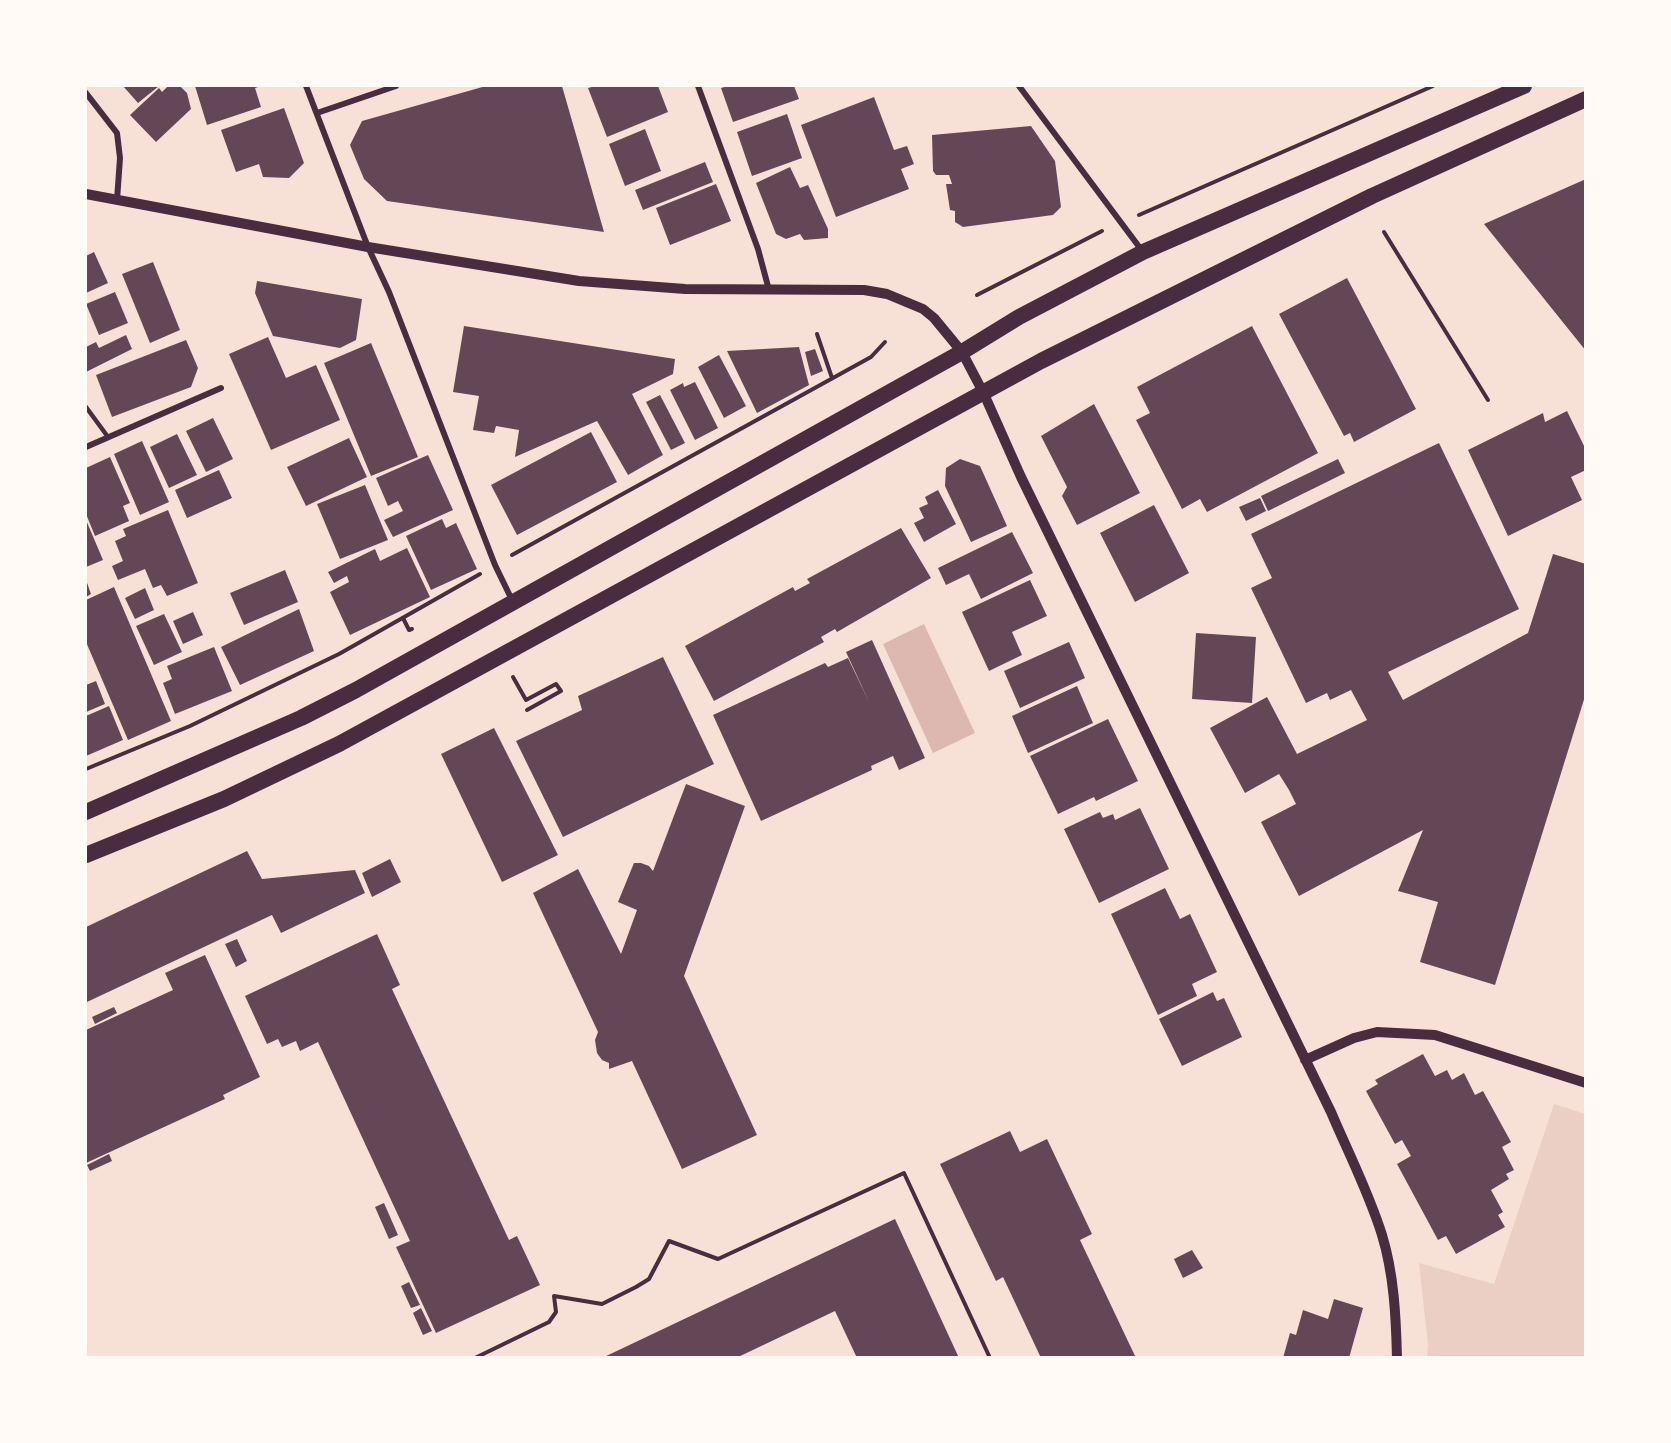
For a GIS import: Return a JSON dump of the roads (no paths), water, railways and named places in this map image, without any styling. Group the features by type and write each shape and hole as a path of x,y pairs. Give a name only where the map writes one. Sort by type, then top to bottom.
{"highway":[{"path":"86,812 302,718 356,690 962,352 1019,317 1143,252 1524,86"},
{"path":"86,855 224,799 339,744 1052,356 1372,196 1586,99"}],"street":[{"path":"306,86 368,247 390,292 495,565 513,602"},
{"path":"317,113 396,86"},
{"path":"698,86 758,249 769,290"},
{"path":"1019,86 1143,252"},
{"path":"86,93 117,133 120,158 117,200"},
{"path":"86,194 368,247 579,281 684,289 864,290 887,294 923,309 934,318 962,352 984,394 1026,488 1331,1112 1374,1211 1388,1257 1396,1322 1397,1358"},
{"path":"86,447 221,388"},
{"path":"1305,1060 1354,1038 1377,1032 1426,1034 1586,1083"}],"lane":[{"path":"86,407 108,437"}]}
